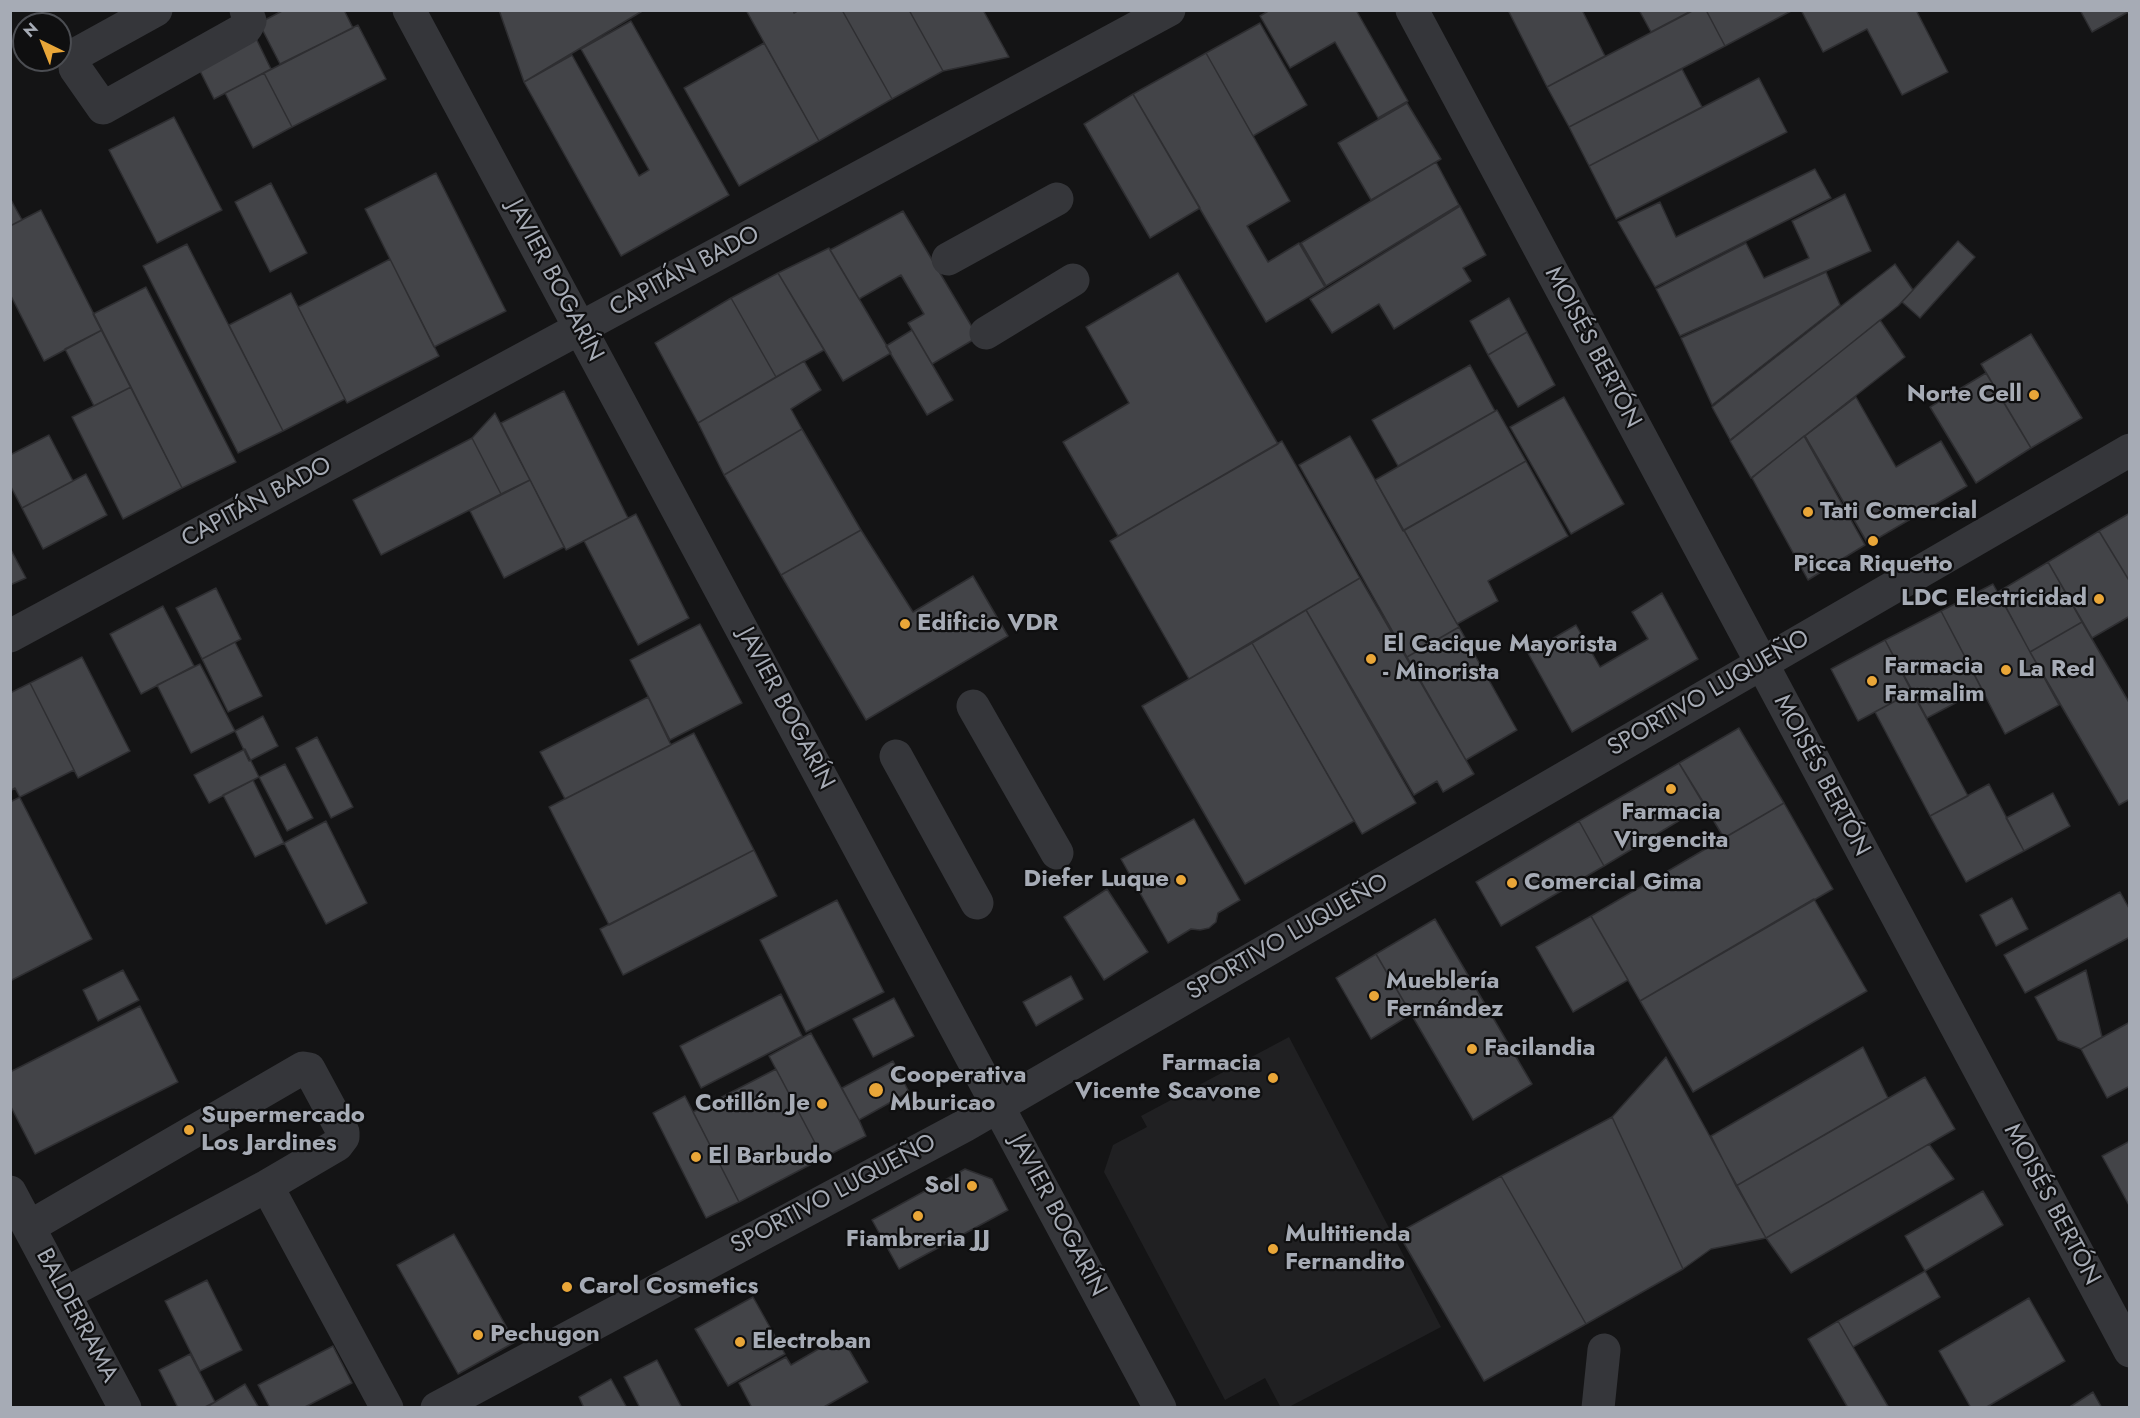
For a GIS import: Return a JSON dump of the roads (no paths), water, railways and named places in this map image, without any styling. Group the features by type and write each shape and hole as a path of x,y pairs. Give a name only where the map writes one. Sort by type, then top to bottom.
{"street":[{"path":"156,10 80,52 76,57 75,68 103,108 246,28 250,21 246,10"},
{"name":"JAVIER BOGARÍN","path":"409,10 1160,1407"},
{"name":"CAPITÁN BADO","path":"10,636 1169,10"},
{"name":"MOISÉS BERTÓN","path":"1412,10 2130,1352"},
{"path":"948,259 1057,199"},
{"path":"987,333 1073,280"},
{"name":"SPORTIVO LUQUEÑO","path":"437,1407 998,1106 2130,450"},
{"path":"973,706 1057,853"},
{"path":"896,756 977,903"},
{"path":"29,1227 306,1067 343,1132 343,1137 337,1145 267,1186 65,1294"},
{"path":"267,1186 387,1407"},
{"name":"BALDERRAMA","path":"10,1192 126,1407"},
{"path":"1598,1407 1604,1350"}],"place":[{"name":"Norte Cell","path":"2034,395"},
{"name":"Tati Comercial","path":"1808,512"},
{"name":"Picca Riquetto","path":"1873,541"},
{"name":"LDC Electricidad","path":"2099,599"},
{"name":"Edificio VDR","path":"905,624"},
{"name":"El Cacique Mayorista - Minorista","path":"1371,659"},
{"name":"La Red","path":"2006,670"},
{"name":"Farmacia Farmalim","path":"1872,681"},
{"name":"Farmacia Virgencita","path":"1671,789"},
{"name":"Diefer Luque","path":"1181,880"},
{"name":"Comercial Gima","path":"1512,883"},
{"name":"Mueblería Fernández","path":"1374,996"},
{"name":"Facilandia","path":"1472,1049"},
{"name":"Farmacia Vicente Scavone","path":"1273,1078"},
{"name":"Cooperativa Mburicao","path":"876,1090"},
{"name":"Cotillón Je","path":"822,1104"},
{"name":"Supermercado Los Jardines","path":"189,1130"},
{"name":"El Barbudo","path":"696,1157"},
{"name":"Sol","path":"972,1186"},
{"name":"Fiambreria JJ","path":"918,1216"},
{"name":"Multitienda Fernandito","path":"1273,1249"},
{"name":"Carol Cosmetics","path":"567,1287"},
{"name":"Pechugon","path":"478,1335"},
{"name":"Electroban","path":"740,1342"}]}
